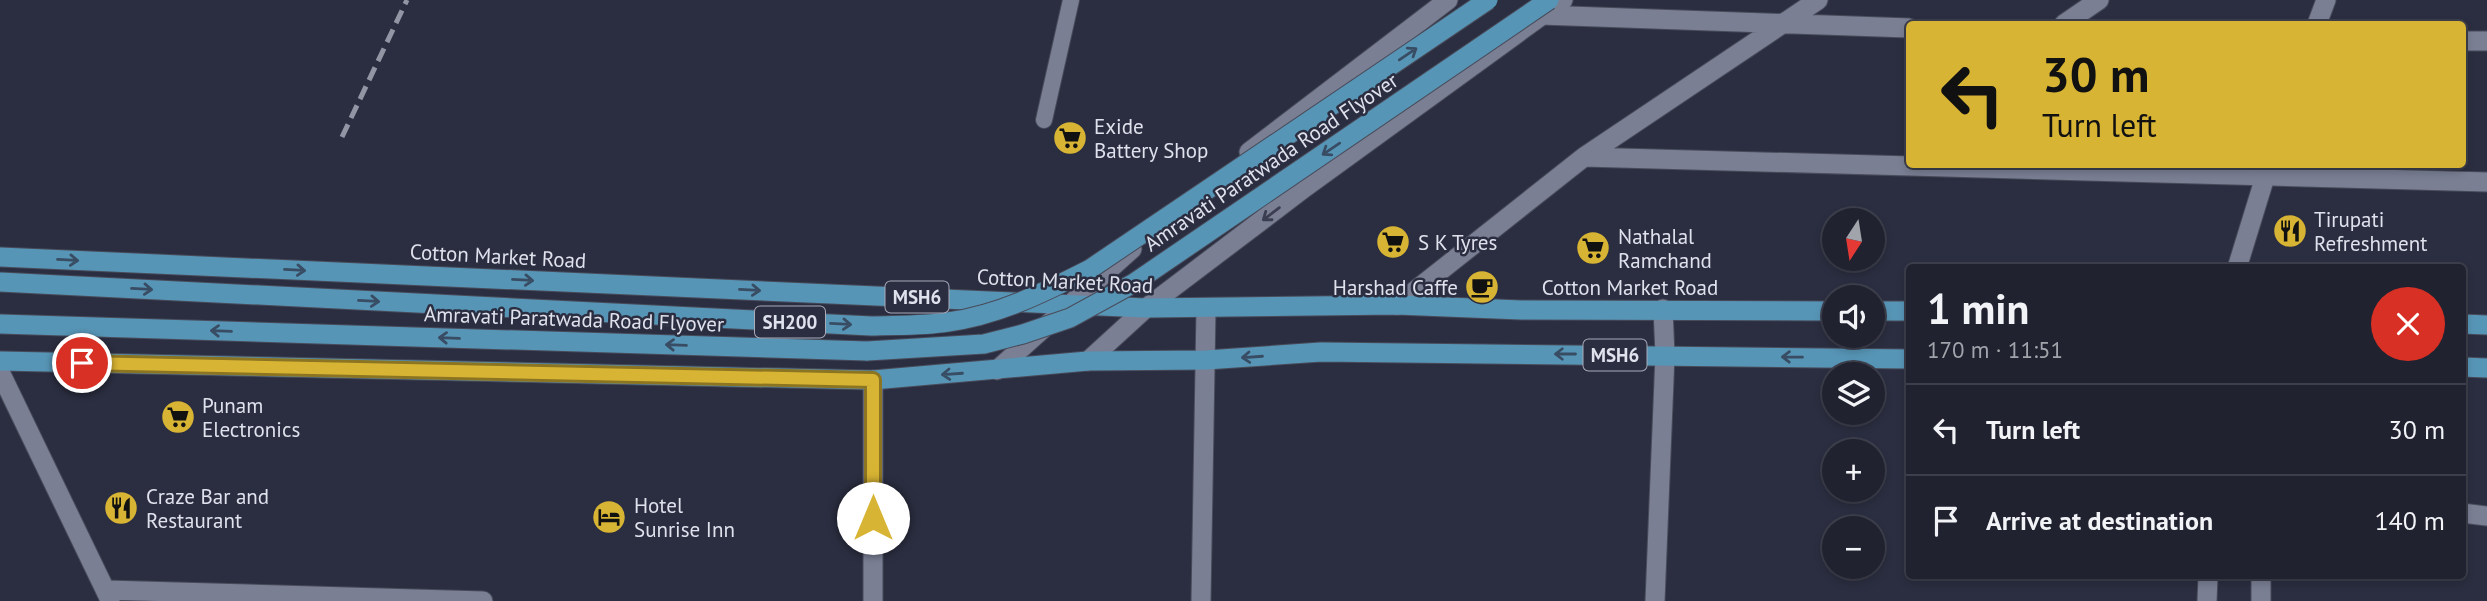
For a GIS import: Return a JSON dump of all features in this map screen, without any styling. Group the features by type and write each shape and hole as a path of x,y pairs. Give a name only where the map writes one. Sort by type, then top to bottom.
{"main road":[{"name":"Amravati Paratwada Road Flyover","path":"0,282 871,326 947,323 996,311 1048,291 1090,269 1488,0"},
{"name":"Amravati Paratwada Road Flyover","path":"0,324 867,351 984,344 1070,318 1134,283 1545,7"},
{"name":"Cotton Market Road","path":"0,257 1146,308 1397,305 1521,310 1822,311"},
{"path":"1885,311 1906,311"},
{"path":"2466,324 2487,325"},
{"name":"MSH6","path":"0,361 873,380 1088,361 1206,360 1321,352 1906,359"},
{"path":"2466,367 2487,368"}],"street":[{"path":"997,370 1068,304 1205,186 1448,0"},
{"path":"1088,361 1146,308 1545,7 1563,0"},
{"path":"1397,305 1584,157 1818,0"},
{"path":"2068,21 2099,0"},
{"path":"2318,21 2326,0"},
{"path":"1545,7 1781,24 1906,28"},
{"path":"2466,41 2487,41"},
{"path":"1584,157 1906,163"},
{"path":"2162,168 2267,170 2487,182"},
{"path":"2239,264 2267,170"},
{"path":"1201,601 1206,309"},
{"path":"1655,601 1665,355 1662,309"},
{"path":"0,372 109,596 483,601"},
{"path":"873,380 873,601"},
{"path":"2466,513 2487,516"},
{"path":"2207,601 2208,579"},
{"path":"2261,579 2261,601"}],"lane":[{"path":"1044,120 1071,0"}],"railway":[{"path":"342,137 407,0"}],"place":[{"name":"Exide Battery Shop","path":"1070,138"},
{"name":"Tirupati Refreshment","path":"2290,231"},
{"name":"S K Tyres","path":"1393,242"},
{"name":"Nathalal Ramchand","path":"1593,248"},
{"name":"Harshad Caffe","path":"1482,287"},
{"name":"Punam Electronics","path":"178,417"},
{"name":"Craze Bar and Restaurant","path":"121,508"},
{"name":"Hotel Sunrise Inn","path":"609,517"}],"route":[{"path":"82,363 873,380 873,518"}]}
